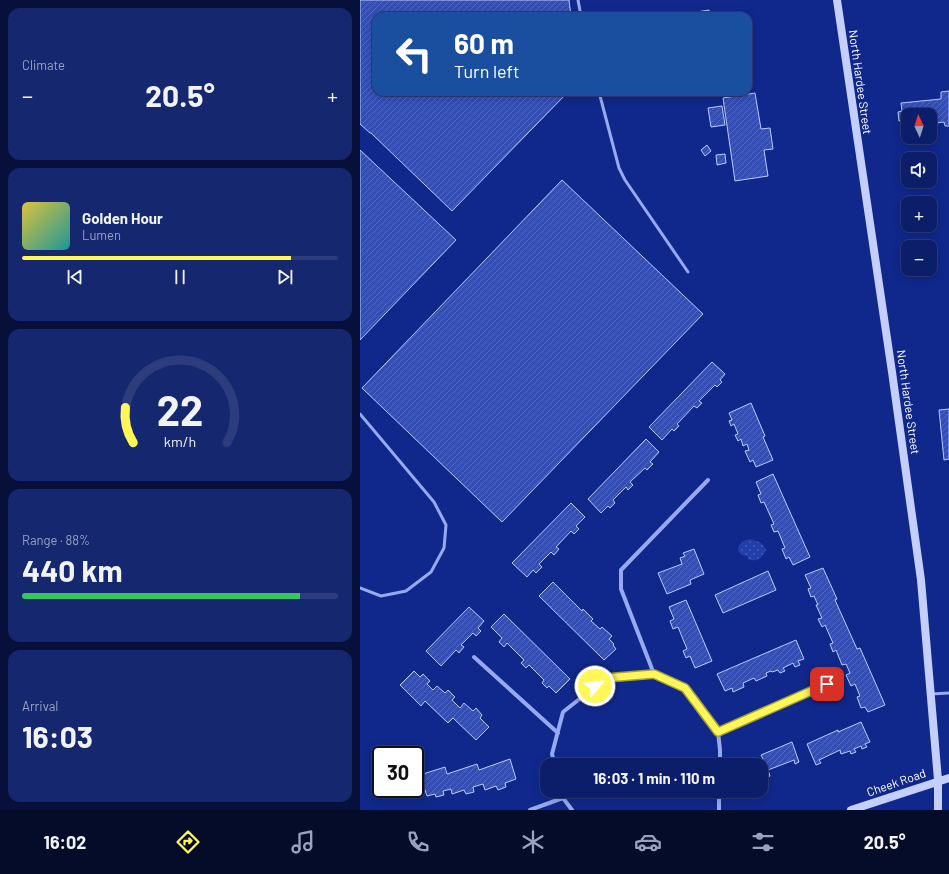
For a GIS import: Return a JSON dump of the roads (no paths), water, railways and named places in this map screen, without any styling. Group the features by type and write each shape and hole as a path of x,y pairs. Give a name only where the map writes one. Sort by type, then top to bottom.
{"street":[{"name":"North Hardee Street","path":"837,0 921,580 938,780 938,810"},
{"path":"654,674 622,589 621,570 708,480"},
{"path":"474,658 558,732"},
{"path":"553,758 552,754 563,712 606,678 654,674 685,688 718,732 720,758"},
{"path":"718,732 827,684"},
{"name":"Cheek Road","path":"851,810 938,780 949,778"},
{"path":"530,810 563,798 572,810"},
{"path":"719,798 719,810"}],"lane":[{"path":"578,0 580,12"},
{"path":"600,96 619,168 625,180 688,272"},
{"path":"360,414 434,502 446,525 444,548 431,572 406,591 381,596 360,588"},
{"path":"931,694 949,693"}]}
